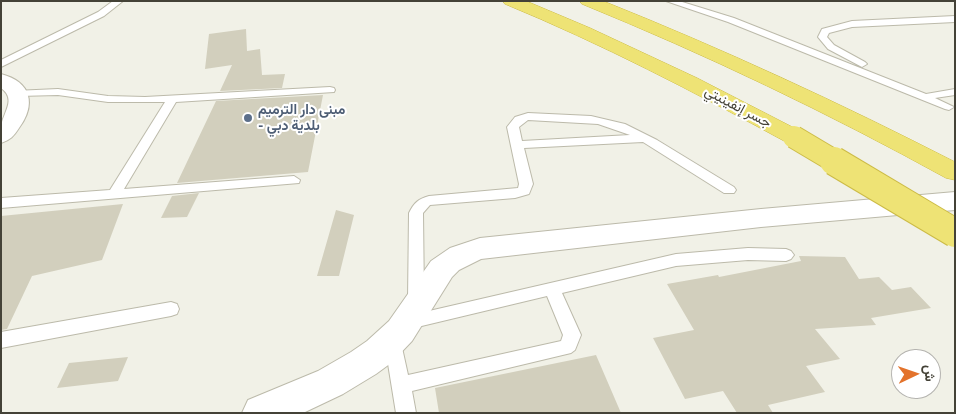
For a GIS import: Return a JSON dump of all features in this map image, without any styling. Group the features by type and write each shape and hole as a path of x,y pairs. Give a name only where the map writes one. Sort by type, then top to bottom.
{"highway":[{"name":"جسر إنفينيتي","path":"511,1 625,50 731,102 868,180 955,233"},
{"path":"588,1 735,63 857,121 955,172"}],"street":[{"path":"1,80 12,86 18,93 20,100 19,110 14,120 1,136"},
{"path":"261,413 339,378 367,360 404,323 436,276 447,264 462,254 480,249 751,219 955,201"}],"lane":[{"path":"1,64 101,14 119,1"},
{"path":"670,1 731,20 951,111"},
{"path":"951,111 931,95 852,60 831,47 822,37 825,31 844,26 955,19"},
{"path":"18,93 58,92 128,100 330,90"},
{"path":"931,95 955,92"},
{"path":"114,194 173,98"},
{"path":"406,413 401,385 404,323 416,213 422,203 429,201 515,194 524,191 526,184 513,127 515,122 533,116 580,118 606,122 645,138 729,190"},
{"path":"517,145 645,138"},
{"path":"1,203 294,180"},
{"path":"404,323 676,260 748,254 786,255"},
{"path":"401,385 565,348 569,345 572,335 552,288"},
{"path":"1,340 170,309"}],"building":[{"path":"246,29 247,51 260,49 262,75 285,74 282,88 220,91 232,65 205,69 209,34"},
{"path":"323,95 308,172 177,183 216,101"},
{"path":"199,193 187,217 161,218 172,196"},
{"path":"123,204 102,260 32,276 7,329 1,330 1,216"},
{"path":"336,210 354,215 339,276 317,276"},
{"path":"799,256 845,257 859,279 879,277 892,290 911,287 931,308 871,318 876,325 815,329 840,359 806,366 825,392 768,405 773,413 737,413 723,391 685,399 653,338 694,330 667,284 718,275 719,277 801,261"},
{"path":"596,355 621,413 439,413 435,388"},
{"path":"128,357 118,381 57,388 69,363"}],"place":[{"name":"مبنى دار الترميم - بلدية دبي","path":"248,118"}]}
